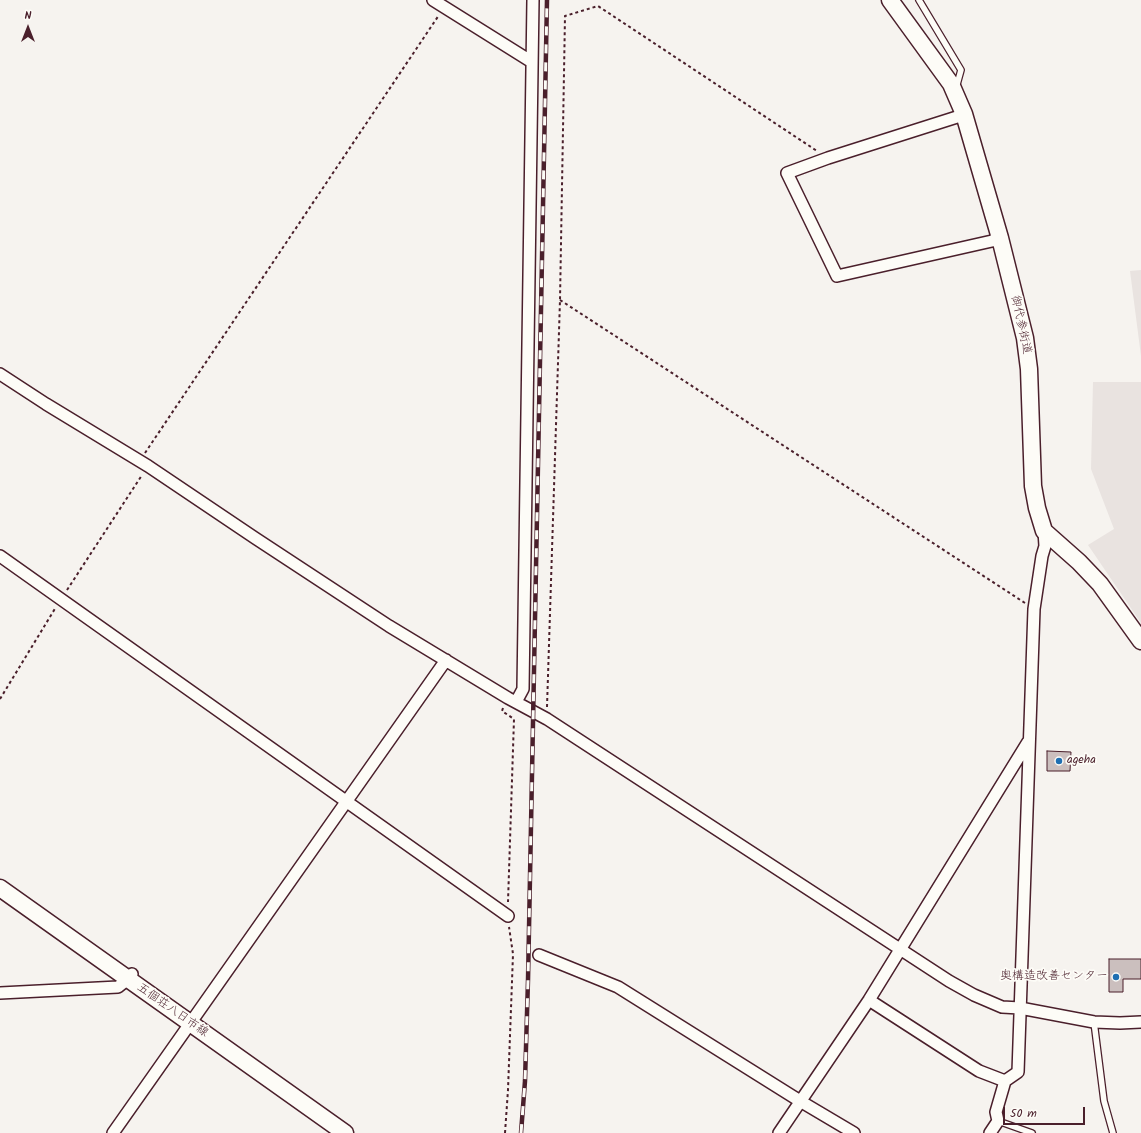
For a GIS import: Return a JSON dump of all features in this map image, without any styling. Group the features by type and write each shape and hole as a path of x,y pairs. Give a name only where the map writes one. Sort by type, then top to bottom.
{"street":[{"path":"433,0 532,62"},
{"path":"516,702 523,689 533,0"},
{"name":"御代参街道","path":"890,0 951,84 964,114 1000,238 1025,338 1029,369 1033,486 1036,508 1044,531 1100,584 1141,641"},
{"path":"964,114 828,158 787,173 837,276 1000,238"},
{"path":"0,374 46,404 144,463 262,543 389,626 547,719 949,981 974,995 1002,1007 1020,1008 1094,1022 1141,1022"},
{"path":"990,1133 998,1121 996,1112 1004,1081 1018,1072 1034,609 1042,556 1045,546 1044,531"},
{"path":"0,556 508,916"},
{"path":"112,1133 446,660"},
{"path":"779,1133 869,1000 1029,742"},
{"name":"五個荘八日市線","path":"0,888 130,977 191,1023 345,1133"},
{"path":"539,956 618,987 854,1133"},
{"path":"0,993 118,987 130,977"},
{"path":"869,1000 979,1071 1004,1081"}],"lane":[{"path":"919,0 961,70 954,92"},
{"path":"1094,1022 1104,1101 1113,1133"},
{"path":"998,1121 1032,1133"}],"path":[{"path":"547,719 560,300 565,16 598,6 828,158"},
{"path":"0,699 144,463 444,7"},
{"path":"560,300 1034,609"}],"shaded area":[{"path":"1141,270 1141,356 1130,271"},
{"path":"1093,382 1141,382 1141,623 1088,545 1114,529 1091,469"}],"building":[{"name":"ageha","path":"1047,751 1071,752 1070,771 1047,771"},
{"name":"奥構造改善センター","path":"1109,959 1141,959 1141,979 1123,979 1123,992 1109,992"}],"railway":[{"path":"521,1133 525,1081 528,980 547,0"}],"place":[{"name":"ageha","path":"1059,761"},
{"name":"奥構造改善センター","path":"1116,977"}]}
